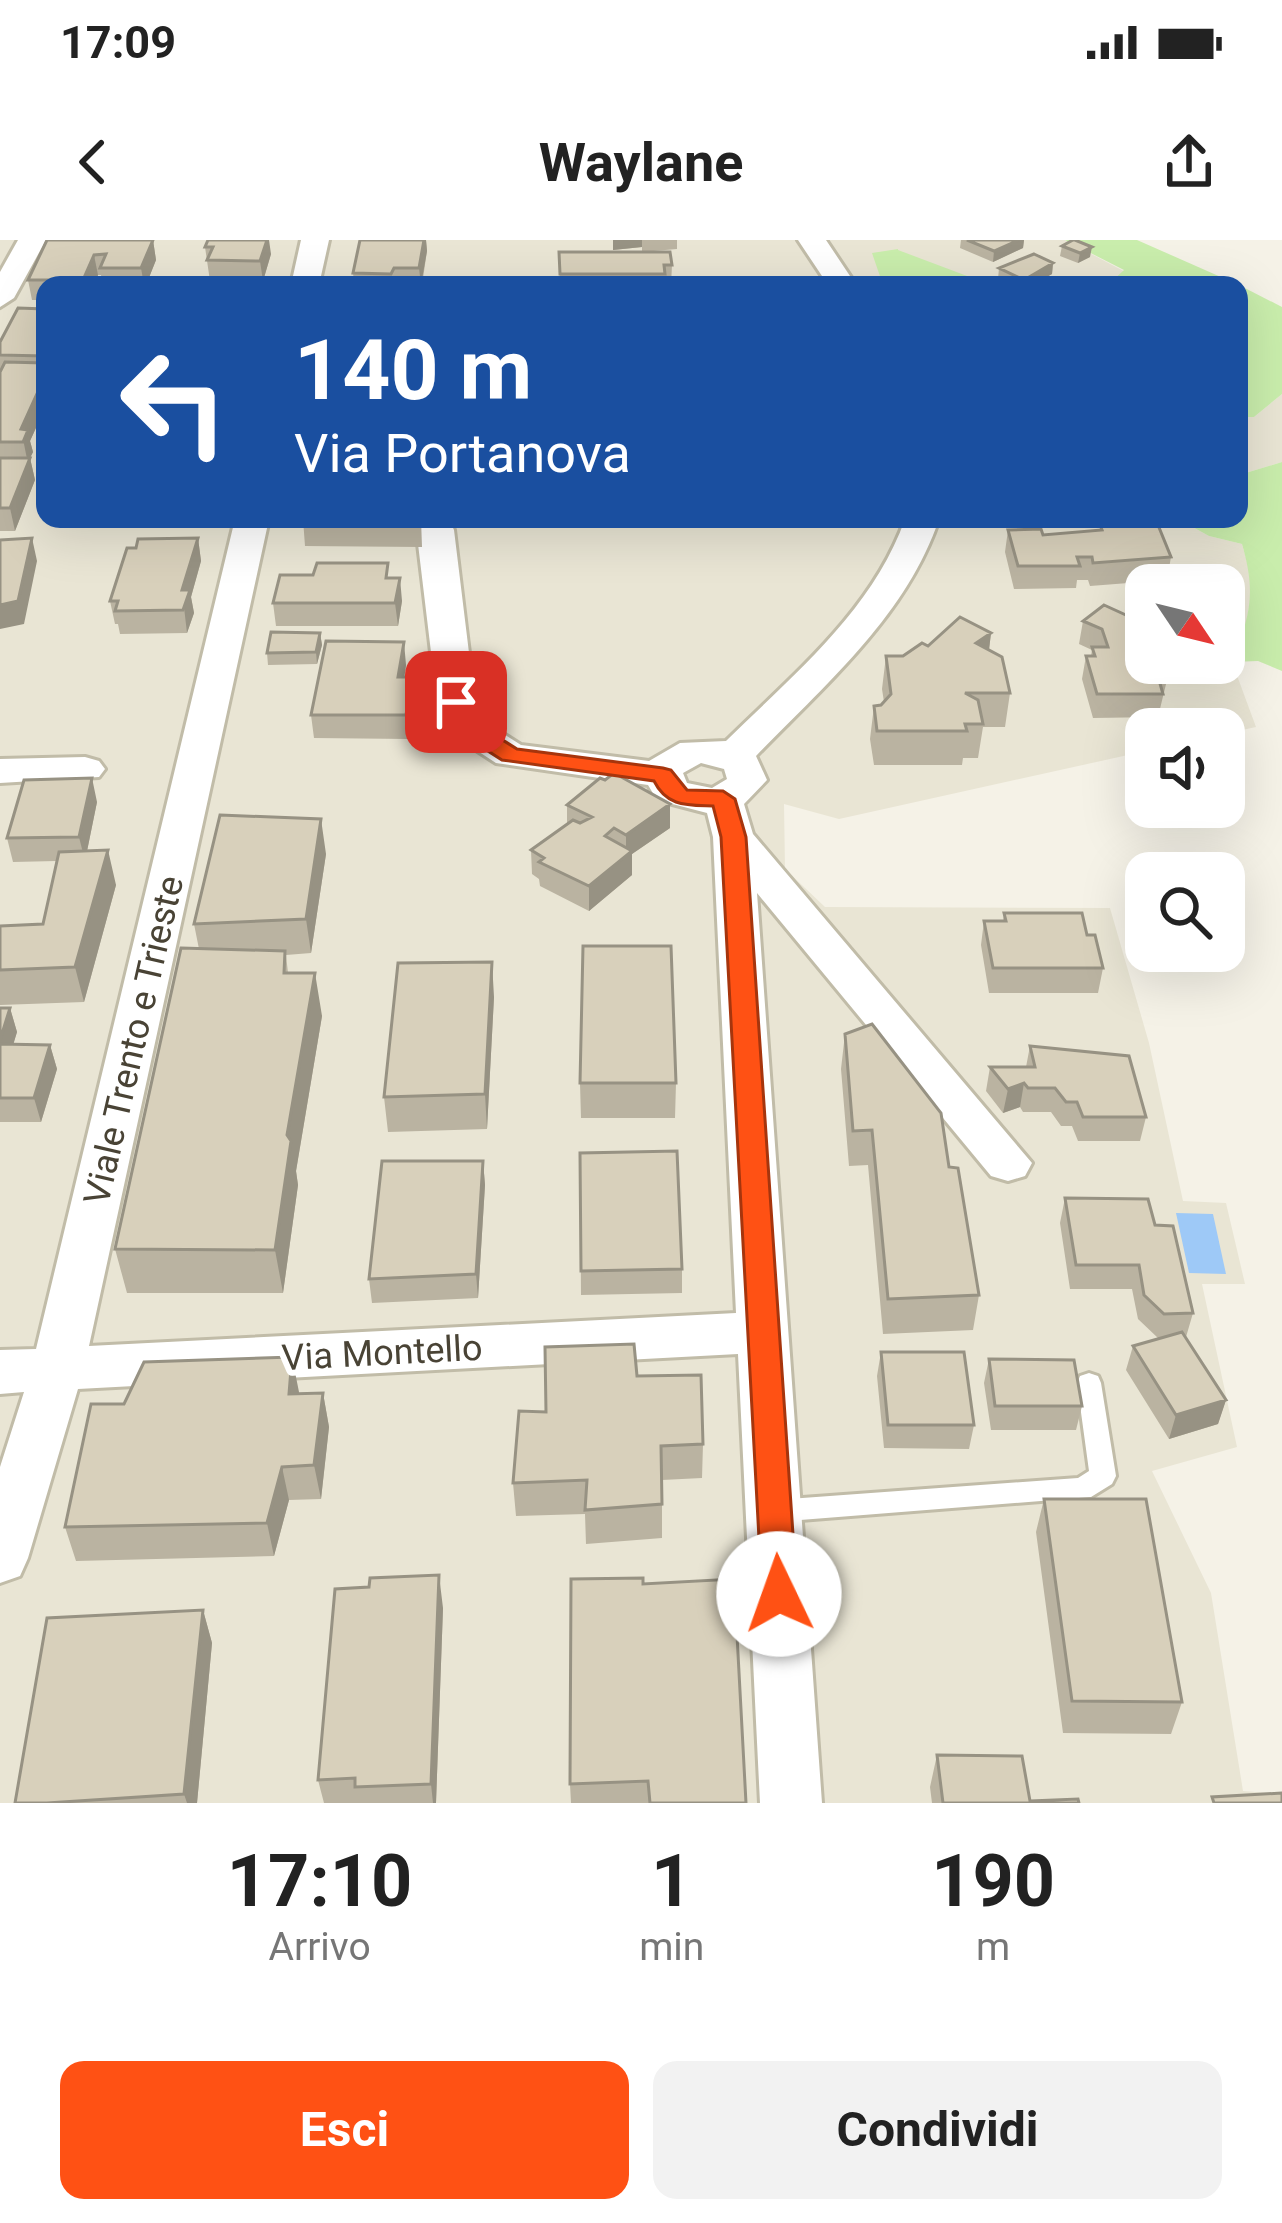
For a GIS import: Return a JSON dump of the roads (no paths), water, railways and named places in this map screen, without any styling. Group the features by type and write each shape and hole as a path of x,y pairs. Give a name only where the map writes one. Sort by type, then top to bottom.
{"street":[{"path":"0,298 32,240"},
{"path":"306,276 315,240"},
{"path":"812,240 836,276"},
{"name":"Viale Trento e Trieste","path":"0,1558 57,1370 250,528"},
{"path":"436,528 456,702 466,728 511,755 663,775 671,791 682,797 730,798"},
{"path":"791,1803 730,798 879,601 917,542 920,528"},
{"path":"0,771 85,769"},
{"path":"730,798 1008,1163"},
{"name":"Via Montello","path":"0,1372 763,1332"}],"lane":[{"path":"774,1511 1082,1489 1103,1476 1089,1383"}],"water":[{"path":"1176,1213 1213,1214 1226,1274 1189,1273"}]}
